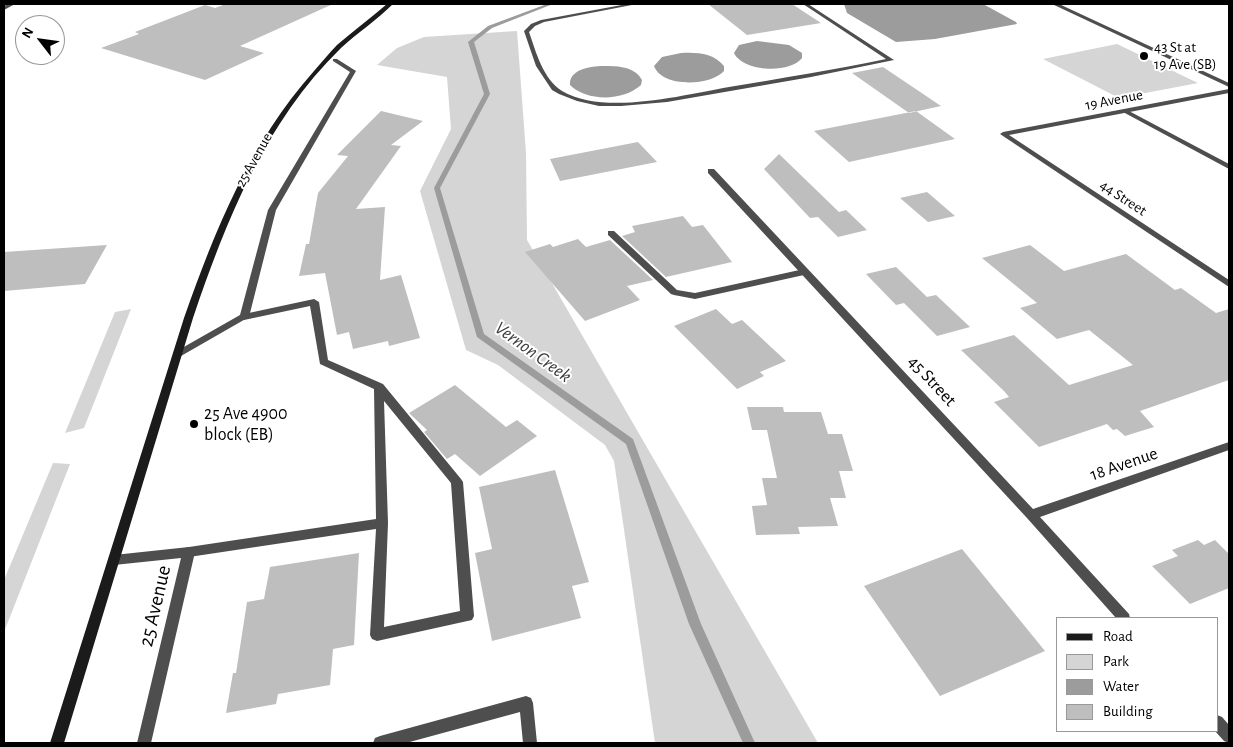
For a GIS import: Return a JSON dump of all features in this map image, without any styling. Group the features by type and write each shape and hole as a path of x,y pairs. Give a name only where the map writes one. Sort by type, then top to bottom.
{"main road":[{"name":"25 Avenue","path":"57,743 178,354 218,233 247,169 265,139 304,86 351,36 390,4"}],"street":[{"path":"4,8 12,4"},
{"path":"634,4 543,21 533,25 526,32 538,68 559,92 576,100 606,104 644,103 812,76 891,60 805,4"},
{"path":"1054,4 1229,85"},
{"path":"244,317 272,210 353,70 335,60"},
{"name":"19 Avenue","path":"1003,134 1229,91"},
{"path":"1125,111 1229,167"},
{"name":"44 Street","path":"1003,134 1229,284"},
{"name":"45 Street","path":"711,171 1031,515 1123,617"},
{"path":"611,234 674,292 695,296 804,272"},
{"path":"178,354 244,317 314,302 323,362 379,387 457,482 467,616 377,635 382,524 379,387"},
{"name":"18 Avenue","path":"1031,515 1229,446"},
{"path":"189,552 382,524"},
{"name":"25 Avenue","path":"114,560 189,552 144,743"},
{"path":"380,743 526,703 530,743"},
{"path":"1218,723 1229,736"}],"green space":[{"path":"517,31 526,153 527,240 818,743 655,743 614,461 605,445 498,365 466,350 420,191 451,129 447,77 377,65 397,48 424,37"},
{"path":"1117,44 1198,83 1119,98 1043,59"},
{"path":"131,309 84,428 65,433 115,312"},
{"path":"53,463 70,464 4,632 4,580"}],"water":[{"path":"844,4 983,4 1017,24 935,39 896,42 847,13"},
{"path":"757,41 789,45 802,53 802,58 788,67 767,69 747,64 734,53 739,45"},
{"path":"681,53 699,53 715,58 724,66 724,71 709,80 687,82 666,78 654,66 662,57"},
{"path":"600,66 617,66 634,71 642,80 641,85 616,97 595,97 577,91 570,85 573,76 580,70"}],"building":[{"path":"226,4 333,4 240,46 264,53 205,80 101,48 139,34 135,32 205,5 215,8"},
{"path":"708,4 792,4 821,23 747,35"},
{"path":"883,67 941,106 909,113 852,73"},
{"path":"381,111 423,121 391,145 401,146 356,209 385,207 380,280 401,275 420,338 389,346 388,341 353,349 349,332 337,335 325,273 299,276 306,244 309,244 318,193 348,156 337,155"},
{"path":"916,111 955,139 849,162 814,131"},
{"path":"638,142 657,162 560,181 550,159"},
{"path":"779,154 839,212 846,210 867,230 838,237 818,217 810,218 764,169"},
{"path":"927,192 955,216 928,222 900,198"},
{"path":"683,216 692,227 703,225 732,262 666,277 622,236 635,232 632,226"},
{"path":"578,239 586,247 610,240 653,280 627,286 640,300 585,321 525,252 550,244 553,247"},
{"path":"107,245 85,284 4,291 4,252"},
{"path":"1030,245 1064,271 1126,254 1175,290 1181,288 1216,313 1229,309 1229,380 1140,411 1154,427 1125,436 1117,429 1113,430 1107,424 1039,447 994,402 1009,397 961,350 1014,335 1069,385 1133,365 1089,330 1057,339 1020,308 1037,303 982,258"},
{"path":"896,267 927,297 936,295 970,327 937,336 904,303 896,305 866,274"},
{"path":"716,309 732,324 742,320 786,361 760,372 764,376 737,389 674,326"},
{"path":"455,385 506,427 517,420 537,436 480,476 455,454 447,459 424,432 427,430 409,413"},
{"path":"747,407 783,407 784,412 821,412 828,434 842,434 853,471 839,471 846,498 830,498 838,526 798,527 800,534 756,535 752,506 767,505 762,478 777,478 767,430 752,430"},
{"path":"555,470 589,582 572,586 581,618 492,641 475,553 492,549 479,487"},
{"path":"1198,540 1204,545 1215,540 1229,554 1229,588 1190,604 1152,566 1178,556 1172,550"},
{"path":"962,549 1045,651 940,696 864,586"},
{"path":"359,553 354,645 333,649 330,685 278,694 276,704 226,713 233,673 236,673 247,602 264,599 270,567"}],"waterway":[{"name":"Vernon Creek","path":"551,4 490,27 471,42 487,94 437,188 480,335 630,442 695,624 749,743"}],"place":[{"name":"43 St at 19 Ave (SB)","path":"1144,56"},
{"name":"25 Ave 4900 block (EB)","path":"194,424"}]}
